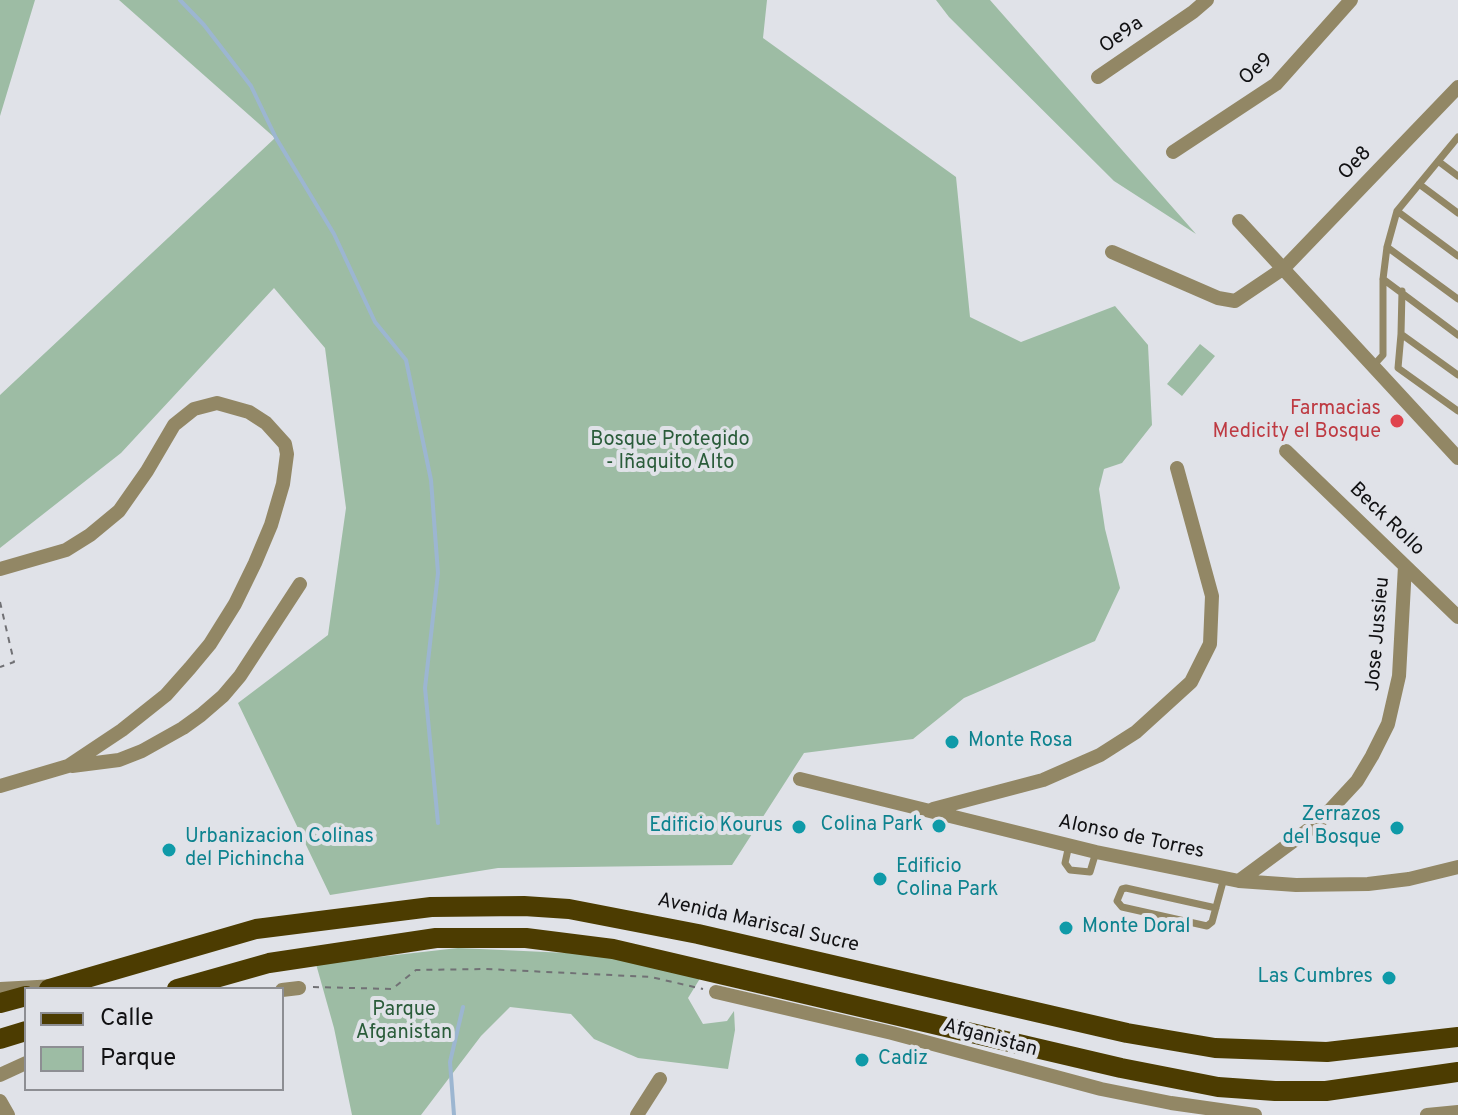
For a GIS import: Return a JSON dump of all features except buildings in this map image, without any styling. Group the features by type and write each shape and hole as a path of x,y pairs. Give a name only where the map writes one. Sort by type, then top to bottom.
{"main road":[{"name":"Avenida Mariscal Sucre","path":"55,987 256,929 431,907 524,906 569,909 698,934 1127,1033 1215,1048 1327,1052 1458,1037"},
{"path":"184,987 269,963 421,941 526,938 613,949 1121,1068 1218,1087 1326,1091 1458,1072"},
{"path":"0,1003 24,997"},
{"path":"0,1039 24,1032"}],"street":[{"name":"Oe9a","path":"1098,77 1207,0"},
{"name":"Oe9","path":"1173,152 1276,84 1351,0"},
{"name":"Oe8","path":"1112,252 1228,301 1235,301 1284,268 1458,87"},
{"path":"1239,221 1458,458"},
{"path":"0,569 66,550 90,535 119,511 174,425 194,409 217,403 249,412 266,423 285,444 287,454 283,484 271,525 235,604 210,644 166,695 122,730 68,766"},
{"name":"Beck Rollo","path":"1286,451 1458,617"},
{"path":"929,811 1043,780 1100,755 1136,732 1191,682 1210,644 1212,596 1177,468"},
{"name":"Jose Jussieu","path":"1232,880 1319,822 1357,781 1372,756 1388,724 1399,676 1405,566"},
{"path":"0,786 68,766 119,760 183,728 223,696 240,676 300,584"},
{"name":"Alonso de Torres","path":"800,779 1096,852 1232,880 1296,885 1368,884 1409,879 1458,867"},
{"path":"0,989 24,988"},
{"path":"284,990 299,988"},
{"name":"Afganistan","path":"716,992 892,1033 1101,1089 1255,1115"},
{"path":"0,1075 24,1064"},
{"path":"637,1115 660,1079"},
{"path":"0,1101 8,1115"},
{"path":"1427,1115 1458,1112"}],"lane":[{"path":"1373,366 1384,354 1383,279 1387,247 1397,211 1458,138"},
{"path":"1438,161 1458,176"},
{"path":"1419,184 1458,213"},
{"path":"1397,211 1458,256"},
{"path":"1387,247 1458,299"},
{"path":"1383,279 1458,335"},
{"path":"1402,291 1398,368 1458,411"},
{"path":"1401,334 1458,375"},
{"path":"1069,845 1065,863 1070,870 1090,872 1096,852"},
{"path":"1216,908 1126,888 1119,893 1117,901 1122,907 1207,926 1212,922 1216,908 1232,880"}],"path":[{"path":"0,602 14,662 0,667"},
{"path":"299,988 392,989 416,970 486,969 651,977 716,992"}],"green space":[{"path":"0,0 35,0 0,116"},
{"name":"Bosque Protegido - Iñaquito Alto","path":"119,0 767,0 763,38 956,177 970,317 1021,342 1115,306 1148,345 1152,425 1122,463 1104,469 1099,489 1105,529 1120,588 1095,641 964,698 913,739 804,753 732,865 498,868 330,895 238,703 328,635 346,508 325,348 274,288 121,453 0,548 0,395 275,138"},
{"path":"936,0 990,0 1196,234 1114,181 949,17"},
{"path":"1200,344 1215,356 1182,396 1167,384"},
{"name":"Parque Afganistan","path":"458,948 589,954 704,972 688,998 703,1024 727,1021 734,1011 735,1030 728,1069 638,1058 594,1039 571,1014 510,1007 481,1036 421,1115 352,1115 334,1028 316,964"}],"waterway":[{"path":"180,0 204,25 251,86 276,138 334,234 375,322 406,360 431,480 438,573 425,688 438,823"},
{"path":"454,1115 450,1062 463,1007"}],"place":[{"name":"Farmacias Medicity el Bosque","path":"1397,421"},
{"name":"Monte Rosa","path":"952,742"},
{"name":"Colina Park","path":"939,826"},
{"name":"Edificio Kourus","path":"799,827"},
{"name":"Zerrazos del Bosque","path":"1397,828"},
{"name":"Urbanizacion Colinas del Pichincha","path":"169,850"},
{"name":"Edificio Colina Park","path":"880,879"},
{"name":"Monte Doral","path":"1066,928"},
{"name":"Las Cumbres","path":"1389,978"},
{"name":"Cadiz","path":"862,1060"}]}
